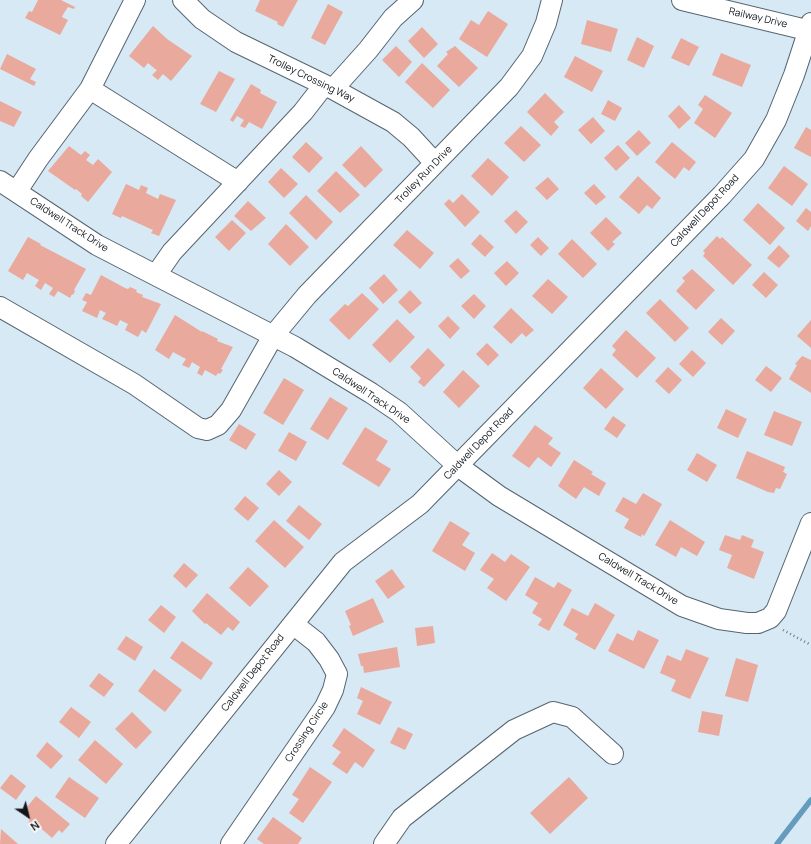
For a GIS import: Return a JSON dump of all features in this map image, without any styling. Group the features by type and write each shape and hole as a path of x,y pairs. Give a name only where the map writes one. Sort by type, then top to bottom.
{"street":[{"path":"17,191 38,159 90,89 135,0"},
{"name":"Trolley Crossing Way","path":"183,0 202,19 236,42 329,87 393,122 412,137 435,163"},
{"name":"Trolley Run Drive","path":"0,307 134,384 198,428 207,430 218,424 231,410 273,336 308,295 509,87 532,56 546,23 552,0"},
{"name":"Railway Drive","path":"682,0 810,28"},
{"path":"156,275 172,252 303,112 368,50 406,2"},
{"name":"Caldwell Depot Road","path":"116,844 343,562 420,504 722,195 754,159 776,120 794,75 810,28"},
{"path":"90,89 238,182"},
{"name":"Caldwell Track Drive","path":"0,181 97,245 273,336 316,360 399,412 458,466 499,496 682,606 719,619 764,620"},
{"path":"764,620 776,611 811,523"},
{"name":"Crossing Circle","path":"231,844 325,707 333,690 337,674 329,658 316,642 292,624"},
{"path":"384,844 402,818 514,730 553,712 572,717 613,754"}],"path":[{"path":"764,620 811,645"}],"building":[{"path":"38,0 61,0 75,7 74,9 68,7 64,13 62,17 68,20 60,35 25,18 29,11 32,12"},
{"path":"260,0 298,0 283,27 277,24 278,22 255,11"},
{"path":"328,4 343,12 325,45 311,38"},
{"path":"488,11 508,24 487,57 459,39 471,20 479,25"},
{"path":"587,20 618,29 611,52 581,44"},
{"path":"153,26 167,39 192,56 171,81 163,74 158,80 152,75 157,70 148,63 144,68 129,56"},
{"path":"422,27 438,44 424,58 408,41"},
{"path":"637,37 654,46 644,68 627,60"},
{"path":"681,38 699,47 689,66 671,58"},
{"path":"396,46 412,62 399,77 382,60"},
{"path":"455,46 478,68 459,87 437,66 448,54 446,52"},
{"path":"721,53 751,65 742,87 712,75"},
{"path":"7,54 36,69 30,79 36,82 34,86 0,69"},
{"path":"575,56 603,71 592,92 564,77"},
{"path":"422,63 450,90 433,108 405,82"},
{"path":"219,71 235,79 216,112 200,104"},
{"path":"251,84 261,90 260,93 277,102 262,129 249,122 245,128 240,126 244,120 237,116 233,122 230,120"},
{"path":"545,93 564,112 554,122 559,127 551,136 527,112"},
{"path":"705,95 732,113 715,138 694,123 703,109 698,105"},
{"path":"608,100 622,108 615,121 601,114"},
{"path":"0,101 22,112 14,127 0,121"},
{"path":"679,105 691,118 679,129 668,116"},
{"path":"593,117 605,131 591,144 578,130"},
{"path":"521,126 541,145 524,162 504,143"},
{"path":"806,127 811,130 811,157 794,148"},
{"path":"639,130 651,143 637,156 625,143"},
{"path":"306,142 323,158 309,173 292,157"},
{"path":"672,142 696,162 689,171 684,167 675,179 655,162"},
{"path":"618,145 630,158 616,171 604,158"},
{"path":"69,146 81,155 85,151 90,155 86,160 93,165 98,159 112,172 88,202 76,189 75,190 48,171"},
{"path":"361,146 383,170 365,188 342,165"},
{"path":"488,158 509,177 492,196 471,176"},
{"path":"784,166 808,184 792,206 768,188"},
{"path":"281,168 298,184 284,198 268,182"},
{"path":"336,171 360,195 340,213 317,191"},
{"path":"638,176 661,198 652,209 647,205 639,214 619,197"},
{"path":"548,177 559,189 547,200 535,188"},
{"path":"126,184 139,190 141,185 148,188 146,193 158,199 160,194 176,200 159,236 151,233 153,230 122,216 121,218 112,214"},
{"path":"594,184 606,197 596,205 584,193"},
{"path":"462,194 480,212 465,227 444,204 449,199 453,203"},
{"path":"306,195 333,222 316,240 289,213"},
{"path":"248,201 266,218 251,231 234,216"},
{"path":"758,203 785,228 770,245 743,220"},
{"path":"806,208 811,212 811,226 808,231 796,221"},
{"path":"516,210 528,222 516,234 504,221"},
{"path":"606,217 622,233 612,242 615,244 608,251 590,233"},
{"path":"232,220 246,233 229,251 215,237"},
{"path":"286,224 309,247 290,266 268,244"},
{"path":"407,230 434,253 420,269 393,245"},
{"path":"480,234 494,247 485,257 471,244"},
{"path":"717,236 720,239 722,237 752,265 733,285 703,256 705,253 703,251"},
{"path":"28,237 41,244 40,245 86,269 70,298 58,291 54,297 49,294 53,288 45,283 41,290 35,286 39,280 27,273 23,280 8,271"},
{"path":"538,237 549,248 541,256 530,245"},
{"path":"572,239 597,264 583,278 558,254"},
{"path":"779,245 790,256 779,268 767,258"},
{"path":"458,258 470,271 461,279 449,266"},
{"path":"507,261 519,273 506,286 494,273"},
{"path":"692,269 715,290 696,310 676,291 685,281 682,278"},
{"path":"764,272 778,285 766,298 752,285"},
{"path":"384,274 398,290 383,304 369,288"},
{"path":"101,275 125,288 128,289 130,287 137,290 136,292 143,295 142,297 161,304 146,333 142,330 138,337 125,330 128,324 120,320 117,326 102,319 106,313 100,310 97,318 82,311 87,302 82,300 86,293 91,295"},
{"path":"548,279 568,297 552,314 532,296"},
{"path":"410,290 422,303 410,314 398,302"},
{"path":"362,293 379,309 349,340 329,320 345,304 348,306"},
{"path":"474,294 486,306 474,319 461,306"},
{"path":"660,299 689,328 675,342 646,313"},
{"path":"511,308 534,330 526,337 522,333 511,344 493,327"},
{"path":"175,315 202,332 218,339 217,341 233,347 221,369 223,370 220,374 218,373 216,376 205,370 202,376 197,373 200,367 192,362 189,368 182,365 186,359 173,352 169,359 155,350"},
{"path":"448,316 460,328 450,339 438,326"},
{"path":"721,318 735,331 722,345 708,332"},
{"path":"397,319 415,337 390,363 372,345"},
{"path":"811,320 811,348 797,336"},
{"path":"626,330 656,358 637,378 612,355 616,350 612,346"},
{"path":"487,343 499,355 488,366 476,354"},
{"path":"428,348 445,365 424,387 418,382 421,378 410,367"},
{"path":"692,350 706,363 693,377 679,364"},
{"path":"802,356 811,360 811,393 789,379 797,365 795,364"},
{"path":"766,366 782,378 771,392 755,380"},
{"path":"668,367 682,380 669,394 655,381"},
{"path":"601,368 624,389 606,409 583,388"},
{"path":"463,370 480,386 459,408 443,392"},
{"path":"284,378 304,390 283,425 263,413"},
{"path":"330,397 348,408 328,440 310,429"},
{"path":"726,409 747,419 738,438 717,428"},
{"path":"774,411 802,422 792,446 764,435"},
{"path":"613,416 626,425 617,438 604,429"},
{"path":"239,424 256,434 246,450 229,440"},
{"path":"535,425 553,438 548,444 561,453 551,467 538,457 529,468 512,456"},
{"path":"365,427 388,441 376,460 391,469 379,487 342,464"},
{"path":"289,432 307,442 296,461 278,451"},
{"path":"747,451 785,467 783,472 787,474 780,489 776,488 774,493 768,492 736,478"},
{"path":"697,453 717,465 707,482 687,470"},
{"path":"574,460 593,472 591,474 606,483 599,496 584,487 576,499 558,486"},
{"path":"279,470 292,482 279,496 266,484"},
{"path":"643,493 662,504 644,536 642,534 641,537 624,528 629,519 615,511 623,497 636,504"},
{"path":"245,496 259,508 248,521 234,509"},
{"path":"299,505 322,524 309,540 286,521"},
{"path":"274,520 304,547 285,568 255,541"},
{"path":"670,520 705,542 697,556 681,547 676,557 655,545"},
{"path":"450,521 470,533 462,545 475,553 465,571 432,551"},
{"path":"725,535 740,540 742,535 754,540 751,547 764,552 754,579 727,568 732,555 719,550"},
{"path":"492,553 505,562 511,554 530,567 506,601 487,588 494,579 480,570"},
{"path":"184,563 198,575 186,588 173,576"},
{"path":"248,567 269,586 250,607 229,588"},
{"path":"392,569 405,587 388,599 375,581"},
{"path":"535,577 554,588 558,582 572,590 549,631 538,625 542,619 532,613 538,603 525,595"},
{"path":"207,593 240,622 233,631 228,627 221,635 206,623 205,624 192,611"},
{"path":"373,598 384,622 353,636 349,626 351,625 345,611"},
{"path":"595,603 615,615 595,650 575,639 578,634 563,625 572,608 588,616"},
{"path":"161,605 176,617 164,633 148,620"},
{"path":"433,626 435,643 417,646 415,628"},
{"path":"638,630 659,640 644,669 608,651 617,633 633,641"},
{"path":"126,636 143,647 135,661 117,649"},
{"path":"182,641 213,663 201,680 170,658"},
{"path":"397,647 400,667 364,673 358,654"},
{"path":"686,649 709,658 690,699 671,691 676,680 660,673 667,655 681,661"},
{"path":"736,658 758,665 748,702 725,696"},
{"path":"154,669 182,690 165,712 138,691"},
{"path":"99,673 114,684 104,697 89,686"},
{"path":"361,687 392,702 380,725 357,714 363,701 357,698"},
{"path":"71,707 91,722 79,738 59,722"},
{"path":"702,711 723,715 719,736 698,732"},
{"path":"132,712 152,732 136,749 115,729"},
{"path":"398,727 413,734 405,750 390,743"},
{"path":"344,728 375,750 363,768 355,762 347,774 332,764 341,752 332,746"},
{"path":"95,740 123,764 106,784 78,760"},
{"path":"47,742 63,756 51,769 36,756"},
{"path":"310,767 332,782 303,823 289,813 299,799 292,795"},
{"path":"11,774 26,786 16,800 0,788"},
{"path":"69,777 99,798 85,818 55,797"},
{"path":"569,777 588,798 550,834 530,813"},
{"path":"36,796 70,824 62,833 59,830 52,838 37,825 34,828 28,823 30,820 22,813"},
{"path":"273,817 302,838 298,844 264,844 257,839"},
{"path":"1,829 18,844 0,844"}],"waterway":[{"path":"777,844 811,800"}]}
